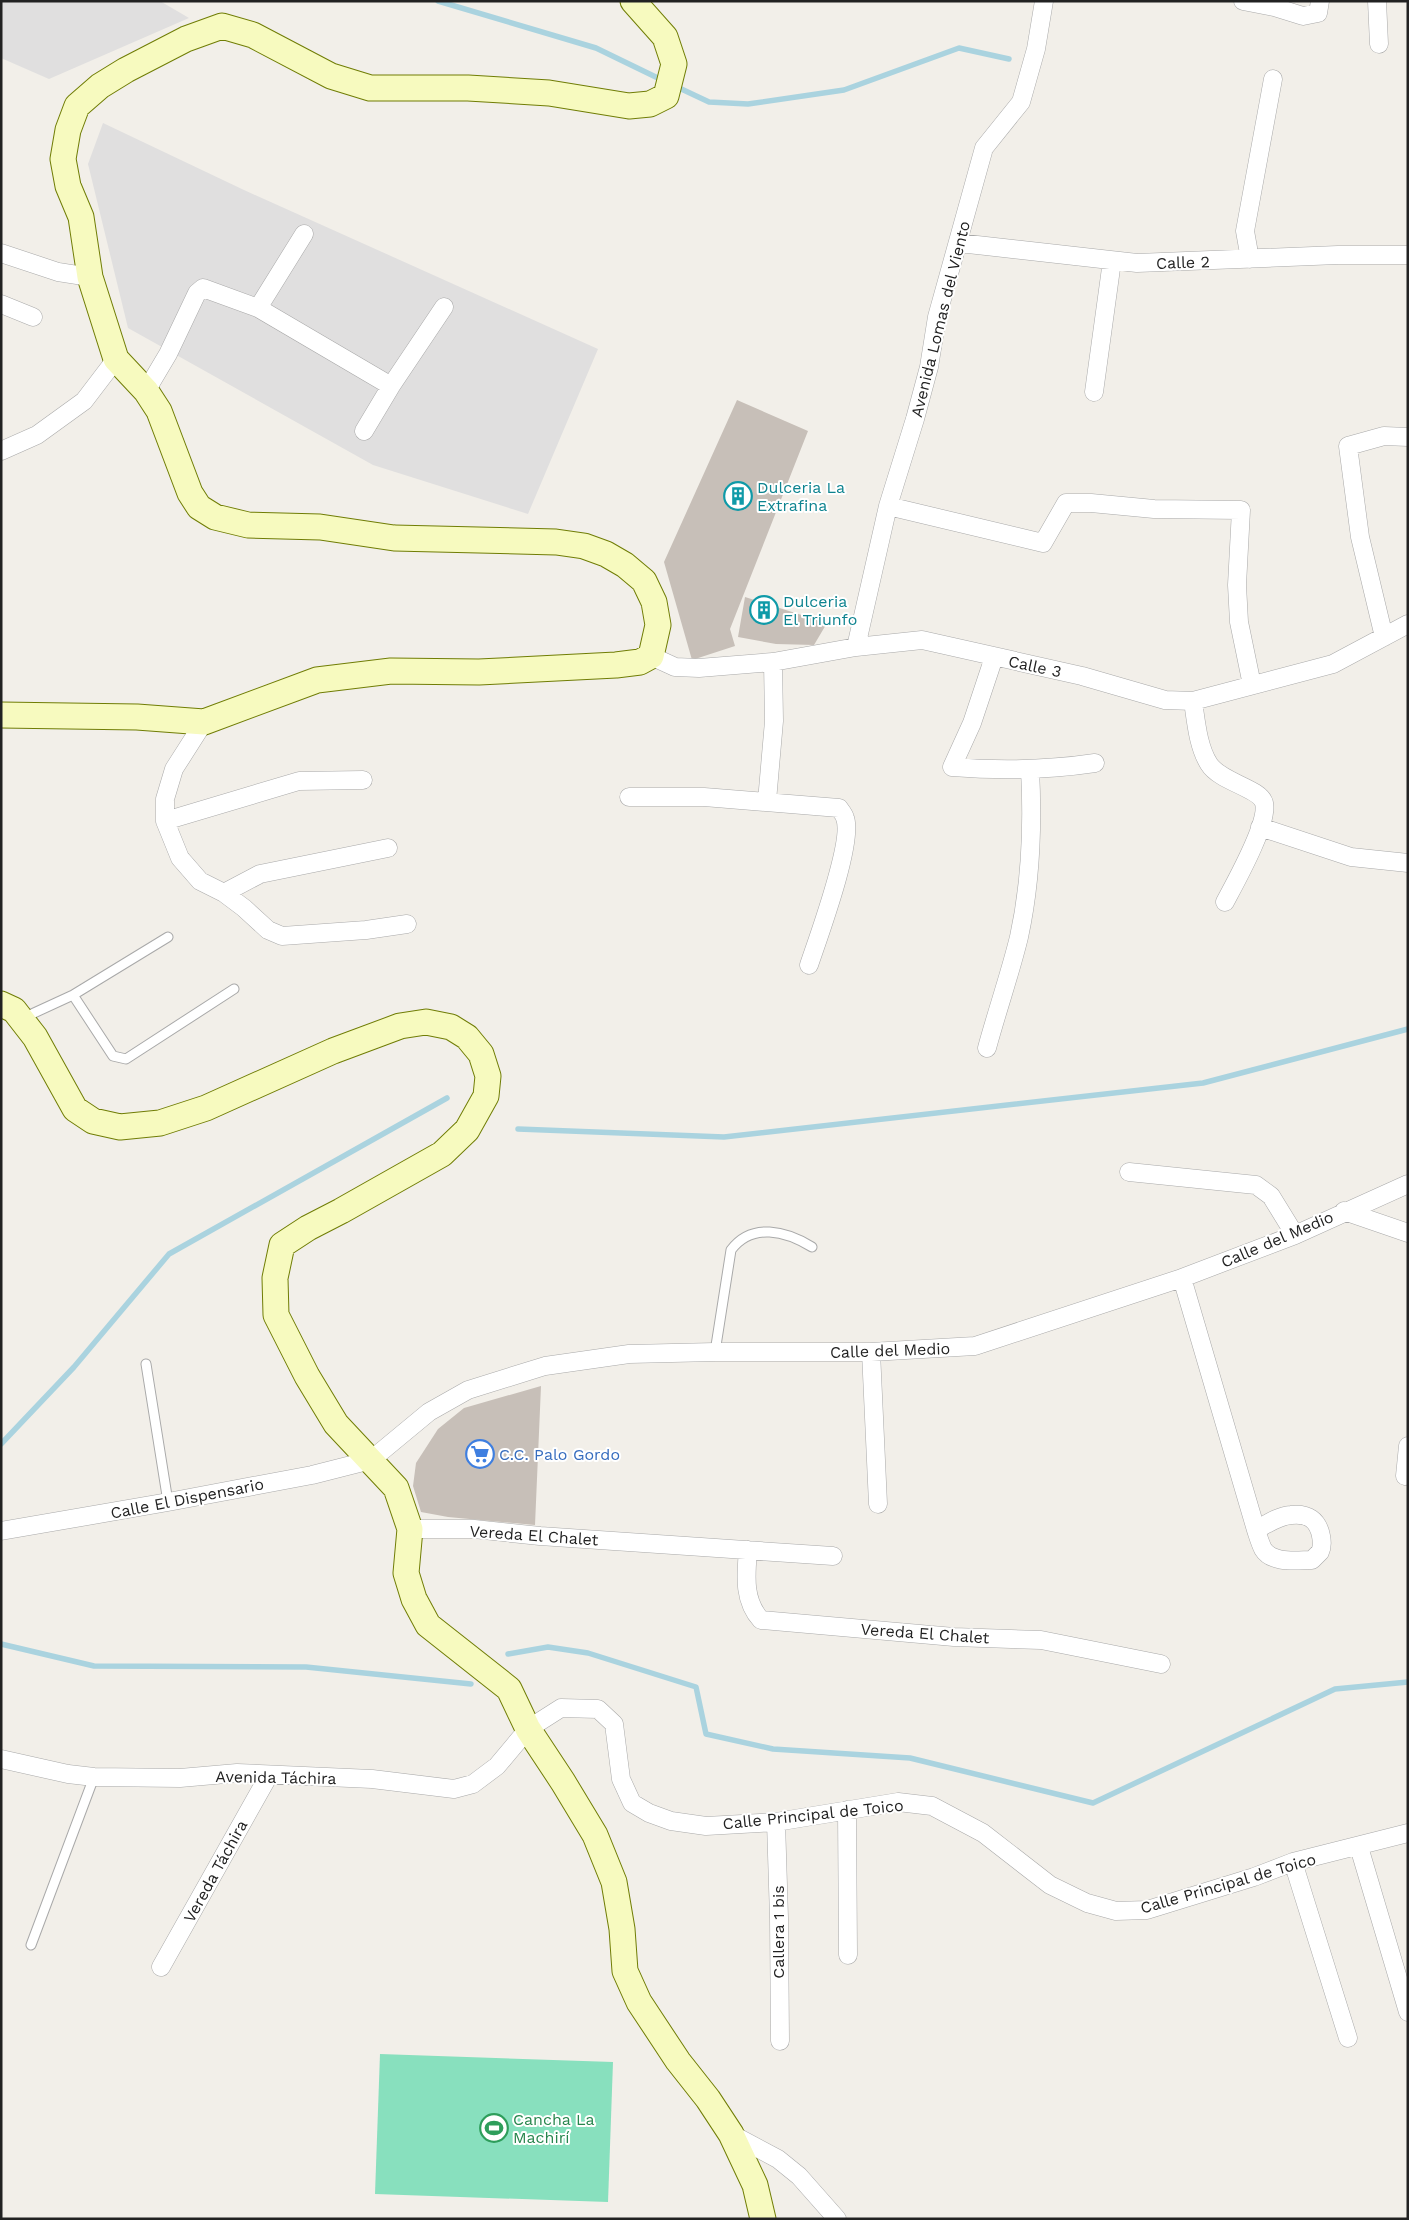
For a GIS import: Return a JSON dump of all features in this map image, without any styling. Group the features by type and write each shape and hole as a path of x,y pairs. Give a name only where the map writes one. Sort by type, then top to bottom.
{"main road":[{"path":"1,715 137,717 204,722 317,680 392,671 479,672 616,665 640,662 651,656 658,625 654,602 644,581 626,565 606,554 584,546 556,542 394,538 320,527 248,525 215,517 199,508 190,493 159,411 146,392 116,359 90,277 81,217 68,186 63,159 68,130 78,106 100,86 126,70 186,39 222,26 253,35 331,76 370,88 468,88 549,93 629,106 650,104 666,96 674,64 664,37 633,1"},
{"path":"1,1004 14,1010 35,1037 75,1109 93,1120 120,1127 160,1123 206,1108 333,1051 400,1026 426,1022 451,1027 467,1037 482,1054 488,1076 486,1096 467,1130 442,1154 342,1211 308,1228 282,1245 275,1278 276,1315 307,1376 336,1424 396,1488 410,1529 406,1573 414,1599 428,1625 509,1690 528,1729 563,1782 594,1835 614,1882 622,1929 625,1971 639,2002 678,2061 708,2099 731,2134 755,2185 763,2219"}],"street":[{"name":"Avenida Lomas del Viento","path":"856,647 888,506 915,419 928,367 937,317 984,148 1021,102 1036,49 1044,1"},
{"path":"1243,1 1274,7 1303,16 1318,13 1320,1"},
{"path":"1378,1 1380,44"},
{"path":"1250,259 1245,231 1273,79"},
{"path":"258,308 304,234"},
{"name":"Calle 2","path":"958,243 1137,264 1408,255"},
{"path":"1,253 58,272 90,277"},
{"path":"1094,392 1112,261"},
{"path":"146,392 168,354 198,293 203,288 258,308 391,386"},
{"path":"1,304 33,317"},
{"path":"364,431 391,386 444,307"},
{"path":"1,451 37,435 84,401 116,359"},
{"path":"1384,637 1360,537 1348,446 1384,436 1408,437"},
{"path":"888,506 1043,543 1066,504 1091,503 1154,509 1242,510 1236,585 1239,622 1252,684"},
{"name":"Calle 3","path":"651,656 675,667 699,668 773,662 856,647 922,640 1082,676 1165,700 1193,701 1333,664 1408,624"},
{"path":"994,657 972,723 952,767 985,770 1030,769 1068,767 1095,763"},
{"path":"767,801 774,721 773,662"},
{"path":"1193,701 1201,742 1209,764 1223,778 1258,795 1264,802 1260,827 1225,902"},
{"path":"204,722 174,769 165,799 165,821 180,858 200,881 224,893 268,930 282,936 366,930 408,924"},
{"path":"987,1048 1020,928 1030,866 1032,808 1030,769"},
{"path":"165,821 298,781 364,780"},
{"path":"629,797 704,797 839,808 846,818 847,836 829,907 809,965"},
{"path":"1260,827 1352,857 1408,863"},
{"path":"224,893 260,874 388,848"},
{"path":"1129,1172 1256,1185 1271,1196 1295,1235"},
{"name":"Calle del Medio","path":"371,1460 400,1434 429,1412 468,1390 545,1366 619,1355 715,1352 872,1352 975,1346 1182,1278 1295,1235 1344,1211 1408,1184"},
{"path":"1344,1211 1408,1233"},
{"path":"1182,1278 1256,1530"},
{"path":"872,1352 878,1504"},
{"path":"1405,1476 1408,1446"},
{"name":"Calle El Dispensario","path":"1,1531 312,1475 371,1460"},
{"name":"Vereda El Chalet","path":"410,1529 474,1529 540,1536 832,1556"},
{"name":"Vereda El Chalet","path":"748,1550 746,1582 749,1602 761,1620 954,1637 1041,1640 1161,1664"},
{"name":"Calle Principal de Toico","path":"528,1729 561,1708 598,1709 614,1724 621,1779 632,1803 648,1813 671,1821 706,1826 776,1822 898,1802 932,1806 983,1833 1050,1885 1087,1903 1116,1911 1147,1910 1254,1877 1293,1862 1359,1847 1408,1833"},
{"name":"Avenida Táchira","path":"1,1759 94,1778 180,1778 237,1773 372,1779 454,1789 473,1784 497,1766 528,1729"},
{"name":"Vereda Táchira","path":"161,1967 269,1775"},
{"path":"846,1810 848,1955"},
{"name":"Callera 1 bis","path":"776,1822 780,1918 780,2041"},
{"path":"1359,1847 1408,2012"},
{"path":"1293,1862 1348,2038"},
{"path":"731,2134 778,2159 799,2176 837,2219"}],"lane":[{"path":"21,1019 73,995 168,937"},
{"path":"73,995 113,1056 126,1059 234,990"},
{"path":"715,1352 732,1250 740,1239 758,1232 776,1232 797,1237 812,1247"},
{"path":"146,1364 168,1502"},
{"path":"31,1945 94,1778"}],"shaded area":[{"path":"1,1 160,1 189,18 49,79 1,58"},
{"path":"103,123 244,190 598,349 528,514 373,465 128,328 88,164"}],"green space":[{"name":"Cancha La Machirí","path":"380,2054 613,2062 608,2202 375,2194"}],"building":[{"name":"Dulceria La Extrafina","path":"737,400 808,431 730,629 735,646 692,660 664,562"},
{"name":"Dulceria El Triunfo","path":"745,597 827,623 814,645 776,644 738,637"},
{"name":"C.C. Palo Gordo","path":"541,1386 535,1525 448,1517 421,1512 413,1486 416,1463 438,1429 464,1408"}],"waterway":[{"path":"438,1 596,48 664,81"},
{"path":"675,86 709,102 748,104 844,90 959,48 1009,59"},
{"path":"518,1129 724,1137 1203,1083 1408,1029"},
{"path":"1,1444 74,1367 169,1254 447,1098"},
{"path":"1,1644 94,1666 306,1667 471,1684"},
{"path":"508,1654 548,1647 588,1653 696,1687 706,1734 773,1749 910,1758 1093,1803 1335,1689 1408,1682"}],"place":[{"name":"Dulceria La Extrafina","path":"738,496"},
{"name":"Dulceria El Triunfo","path":"764,610"},
{"name":"C.C. Palo Gordo","path":"480,1454"},
{"name":"Cancha La Machirí","path":"494,2128"}]}
